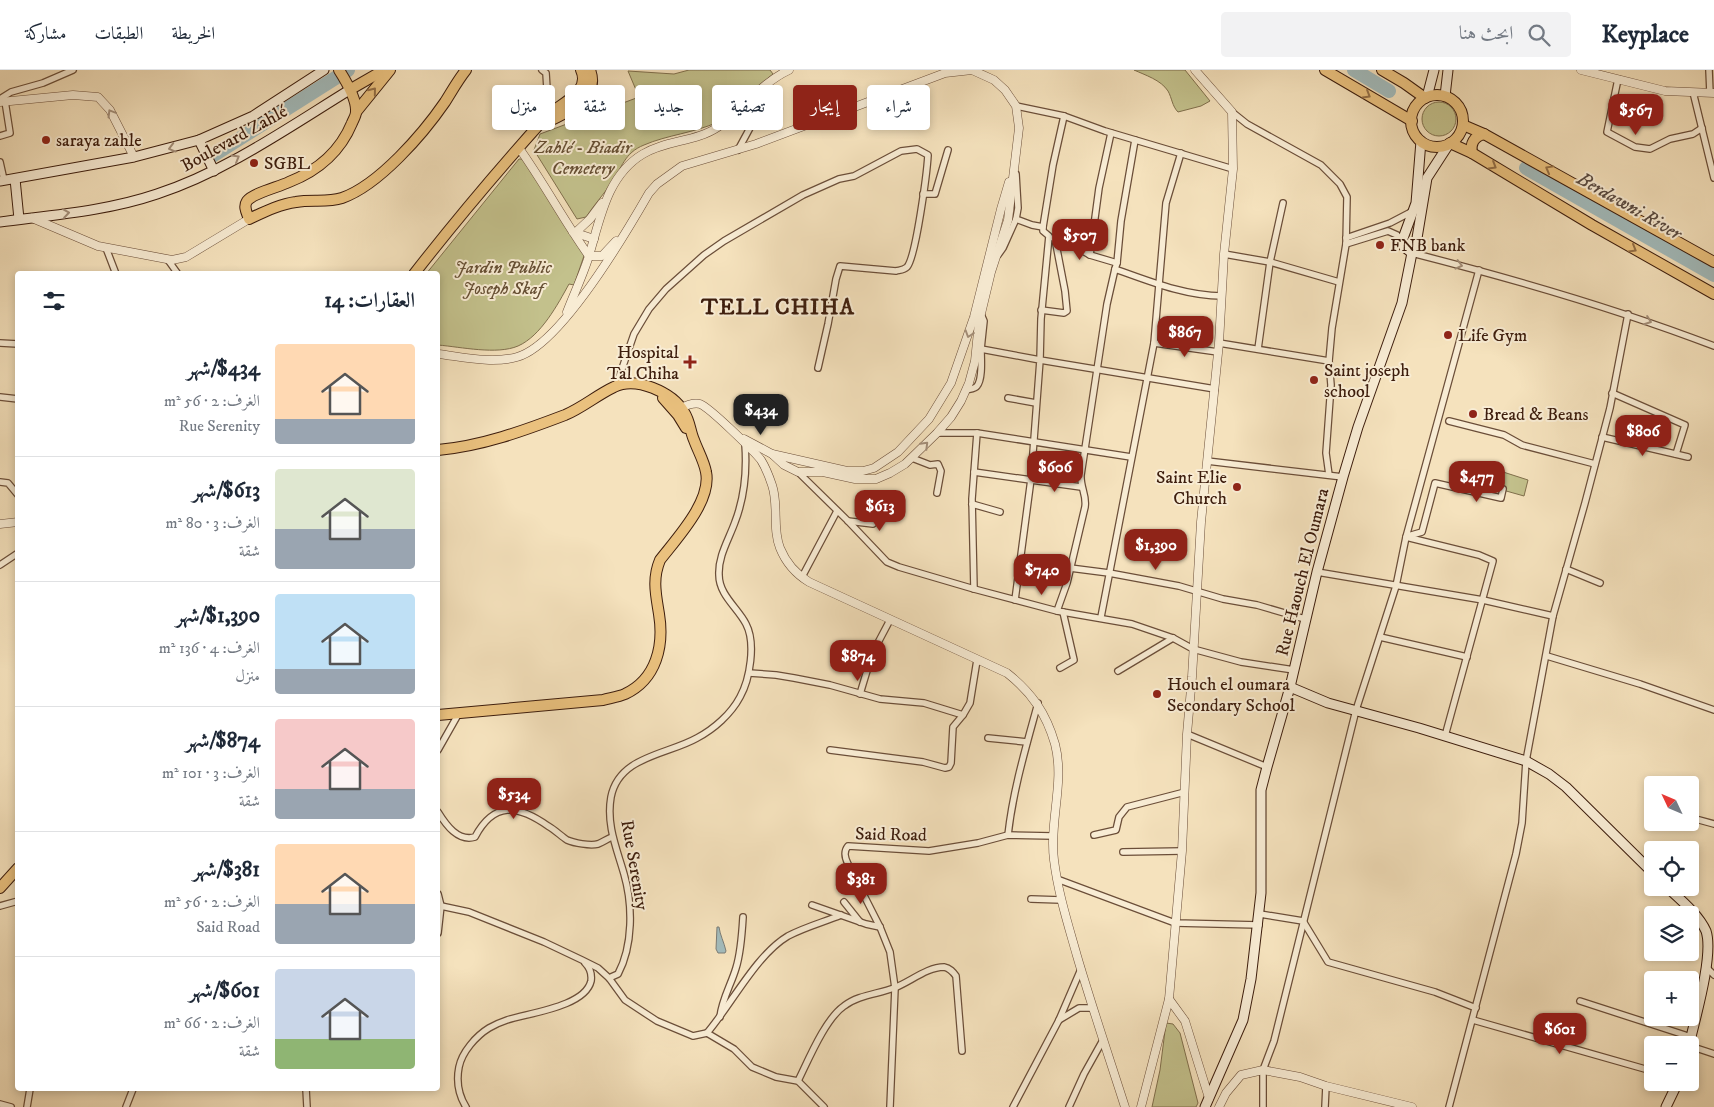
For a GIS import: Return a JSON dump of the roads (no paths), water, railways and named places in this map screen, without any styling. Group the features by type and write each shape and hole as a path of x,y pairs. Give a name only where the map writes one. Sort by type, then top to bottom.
{"highway":[{"path":"340,70 349,86 356,112"},
{"name":"Boulevard Zahlé","path":"349,86 384,70"},
{"path":"390,70 356,112 339,146 313,171 251,197 248,200 246,209 249,219 298,201 333,200 348,195 364,186 413,142 444,103 466,70"},
{"path":"555,109 578,92 582,82 581,70"},
{"path":"555,117 584,99 591,87 592,74 590,70"},
{"path":"1325,70 1412,121"},
{"path":"1382,70 1426,98"},
{"path":"1399,114 1411,104 1413,89"},
{"path":"1436,95 1445,96 1450,98 1459,107 1462,113 1463,125 1456,138 1438,147 1421,141 1414,132 1413,112 1418,104 1426,98 1436,95"},
{"path":"1463,125 1484,134 1714,262"},
{"path":"416,271 535,130"},
{"path":"1472,153 1471,146 1474,140 1484,134"},
{"path":"1449,143 1472,153 1592,225 1714,294"},
{"path":"440,450 481,444 518,433 569,413 616,386 634,383 658,391 680,413 692,434 706,472 705,493 699,506 660,560 657,568 654,579 660,635 658,655 647,678 625,694 603,700 440,715"},
{"path":"0,888 15,871"}],"main road":[{"name":"Boulevard Zahlé","path":"2,181 134,156 199,140 253,116 324,70"},
{"path":"1426,98 1434,70"},
{"path":"1445,96 1448,70"},
{"name":"Boulevard Zahlé","path":"0,222 106,208 132,202 184,184 214,171 349,86"},
{"path":"199,140 214,171"},
{"path":"1412,253 1406,250 1402,241 1418,194 1421,141"},
{"name":"Rue Haouch El Oumara","path":"1207,1103 1243,1020 1251,979 1260,914 1262,790 1267,767 1290,687 1305,619 1343,477 1358,427 1402,303 1412,253 1416,244 1425,183 1430,171 1449,143"},
{"path":"1419,159 1426,157 1430,159 1432,162 1430,171"},
{"path":"14,179 19,219"},
{"path":"1290,687 1328,704 1356,710 1526,761 1566,787 1644,864"},
{"path":"1676,896 1711,935 1711,972 1692,1036"},
{"path":"1666,1107 1674,1091"}],"street":[{"path":"2,101 11,92 43,83 72,70"},
{"path":"542,70 546,73 547,85"},
{"path":"573,232 590,219 624,171 638,157 651,150 708,133 719,126 768,82 789,70"},
{"path":"440,354 496,360 519,357 537,347 563,321 599,275 649,193 657,184 682,166 738,150 945,73 972,70 994,80 1006,90 1016,106 1019,128 1010,210 952,383 929,419 898,452 874,468 863,471 847,471 772,454 739,437"},
{"path":"1195,70 1232,112 1247,124 1322,165 1336,180 1347,197 1346,241 1332,328 1329,361 1331,394 1326,453 1329,475"},
{"path":"1581,70 1665,90 1712,93 1709,70"},
{"path":"1618,79 1607,132 1634,147 1650,149 1670,139 1693,134 1702,128"},
{"path":"1694,92 1714,178"},
{"path":"2,101 73,95 98,97 110,110 134,156"},
{"path":"0,136 10,133 2,101"},
{"path":"1016,106 1064,116 1111,133 1233,169"},
{"path":"1141,1107 1169,999 1182,851 1196,591 1219,344 1224,254 1233,169 1232,112"},
{"path":"1064,116 1043,227 1044,231 1052,238 1069,243 1090,255 1159,285 1204,296 1222,296"},
{"path":"738,150 749,130"},
{"path":"1090,255 1099,188 1111,133"},
{"path":"1060,668 1074,660 1060,611 1085,507 1086,498 1081,487 1084,450 1107,304 1116,266 1120,221 1136,140"},
{"path":"519,148 589,256"},
{"path":"616,386 634,334 649,309 666,289 704,255 724,241 803,195 839,179 854,176 901,151 917,149 928,155 927,175 922,194 914,250 908,267 904,270 896,271 840,266 818,368"},
{"path":"922,194 935,194 948,150"},
{"path":"1100,617 1154,343 1166,203 1181,153"},
{"path":"993,256 1004,248 1016,220 1018,203 1015,154"},
{"path":"0,162 2,181"},
{"path":"798,472 823,472 855,479 876,479 905,464 951,417 966,390 975,361 981,314 998,221 1014,169"},
{"path":"563,321 585,268 605,200"},
{"path":"1258,349 1270,262 1283,203"},
{"path":"1001,208 1010,210"},
{"path":"1346,241 1392,222 1414,210"},
{"path":"589,256 599,257 606,254 636,217"},
{"path":"32,218 106,248 168,260 180,260 186,257 249,219"},
{"path":"1016,220 1043,227"},
{"path":"998,221 1007,222"},
{"path":"1392,222 1394,233"},
{"path":"1346,241 1384,231 1394,233 1402,241"},
{"path":"573,232 594,239"},
{"path":"1015,600 1035,441 1041,310 1052,238"},
{"path":"1041,310 1064,313 1067,311 1065,292 1052,238"},
{"path":"106,248 115,271"},
{"path":"1412,253 1479,270 1628,314 1714,346"},
{"path":"1224,254 1270,262 1339,282"},
{"path":"168,260 175,271"},
{"path":"585,268 599,275"},
{"path":"1263,1107 1263,1070 1274,1041 1356,710 1396,586 1406,537 1479,270"},
{"path":"966,390 975,388 979,384 984,321 981,314"},
{"path":"1449,1107 1519,838 1523,814 1526,761 1553,616 1602,437 1628,314"},
{"path":"0,343 15,344"},
{"path":"1154,343 1218,352"},
{"path":"1219,344 1329,361"},
{"path":"981,349 1146,379 1215,389"},
{"path":"1612,393 1684,425 1676,454"},
{"path":"0,397 15,399"},
{"path":"1008,398 1036,403"},
{"path":"680,413 695,403 703,406 739,437 760,459 773,487 776,505 775,531 779,547 792,568 802,577 890,620 1007,673 1024,686 1038,704 1055,744 1058,765 1057,802 1053,836 1061,900 1125,1107"},
{"path":"1449,421 1504,435 1522,445 1595,464"},
{"path":"937,433 977,434 1035,441 1131,457"},
{"path":"974,590 972,504 977,434"},
{"path":"1602,437 1688,457"},
{"name":"Rue Serenity","path":"609,978 618,974 624,961 630,916 629,898 624,874 612,837 611,797 615,784 622,774 638,762 697,739 718,725 733,709 741,696 749,674 750,633 746,623 724,594 718,576 721,560 742,498 746,475 745,444"},
{"path":"898,452 905,464"},
{"path":"772,454 780,462 798,472 886,562 974,590 1060,611 1132,624 1173,638 1193,649 1241,662 1294,670"},
{"path":"912,458 918,462 930,465 938,464 941,470 937,493"},
{"path":"1207,461 1343,477"},
{"path":"874,468 876,479"},
{"path":"974,472 1081,487"},
{"path":"0,482 8,483 15,491"},
{"path":"1406,537 1422,532 1435,483 1500,498 1503,490"},
{"path":"848,521 873,524 879,518 883,498"},
{"path":"972,504 1000,512"},
{"path":"802,577 837,511"},
{"path":"0,524 15,522"},
{"path":"1406,537 1493,561 1445,736"},
{"path":"0,565 15,555"},
{"path":"1070,568 1110,573 1179,586 1305,619"},
{"path":"1566,569 1600,583"},
{"path":"1317,572 1483,600 1553,616"},
{"path":"860,694 872,654 890,620"},
{"path":"1380,637 1467,657"},
{"path":"1118,671 1173,638"},
{"path":"1546,656 1640,684 1714,710"},
{"path":"830,750 923,762 945,768 949,767 951,764 953,727 970,703 978,660"},
{"path":"749,674 794,678 891,701 924,703 963,715"},
{"path":"1008,835 1011,812 1027,742 1038,704"},
{"path":"440,746 459,712"},
{"path":"1188,734 1267,767"},
{"path":"988,738 1027,742"},
{"path":"1094,834 1116,830 1119,817 1127,808 1185,792"},
{"path":"440,814 454,832 460,837 468,839 475,837 487,819 502,809 518,810 540,821 568,840 596,845 612,837"},
{"path":"1699,820 1714,824"},
{"name":"Said Road","path":"890,1107 895,988 890,952 880,927 844,856 848,846 929,851 978,843 1008,835 1053,836"},
{"path":"1123,852 1182,851"},
{"path":"1057,879 1175,923 1259,925"},
{"path":"1031,899 1061,900"},
{"path":"0,906 15,902"},
{"path":"440,902 440,915"},
{"path":"844,902 860,922"},
{"path":"812,905 880,927"},
{"path":"441,906 469,912 544,942 598,968 609,978 625,1000 657,1021 693,1036 707,1033 768,953 787,937 817,923 841,915"},
{"path":"1260,914 1303,921 1328,962 1435,992 1476,1008"},
{"path":"720,1018 721,1006 736,969 742,940 743,917"},
{"path":"466,1107 460,1098 458,1073 461,1058 470,1046 490,1027 505,1020 545,1010 574,999 587,989 591,981 589,967 582,960"},
{"path":"798,1081 826,1028 843,1006 895,988 934,969 945,967 956,976 962,1050"},
{"path":"1013,1107 1059,1020 1081,969"},
{"path":"1169,999 1185,1021 1207,1103"},
{"path":"1580,1001 1674,1036"},
{"path":"1059,1020 1079,1008 1093,1008"},
{"path":"1473,1020 1644,1068"},
{"path":"707,1033 734,1049 752,1067 776,1076 798,1081 824,1107"},
{"path":"1069,1107 1084,1074 1103,1040"},
{"path":"1699,1046 1714,1054"},
{"path":"1219,1107 1226,1093 1241,1075 1263,1070 1300,1077 1326,1086 1412,1107"},
{"path":"1325,1107 1326,1086"},
{"path":"27,1107 30,1091"},
{"path":"126,1107 132,1091"},
{"path":"306,1091 307,1107"},
{"path":"0,1104 11,1107"}],"water":[{"path":"717,927 719,927 725,953 718,953 716,949"}],"waterway":[{"name":"Berdawni River","path":"212,156 348,70"},
{"name":"Berdawni River","path":"1354,70 1389,91"},
{"name":"Berdawni River","path":"1526,168 1714,275"}],"place":[{"name":"saraya zahle","path":"46,140"},
{"name":"SGBL","path":"254,163"},
{"name":"FNB bank","path":"1380,245"},
{"name":"Life Gym","path":"1448,335"},
{"name":"Hospital Tal Chiha","path":"690,362"},
{"name":"Saint joseph school","path":"1314,380"},
{"name":"Bread & Beans","path":"1473,414"},
{"name":"Saint Elie Church","path":"1237,487"},
{"name":"Houch el oumara Secondary School","path":"1157,694"}],"district":[{"name":"TELL CHIHA","path":"778,306"}],"park label":[{"name":"Zahlé - Biadir Cemetery","path":"583,157"},
{"name":"Jardin Public Joseph Skaf","path":"503,277"}]}
